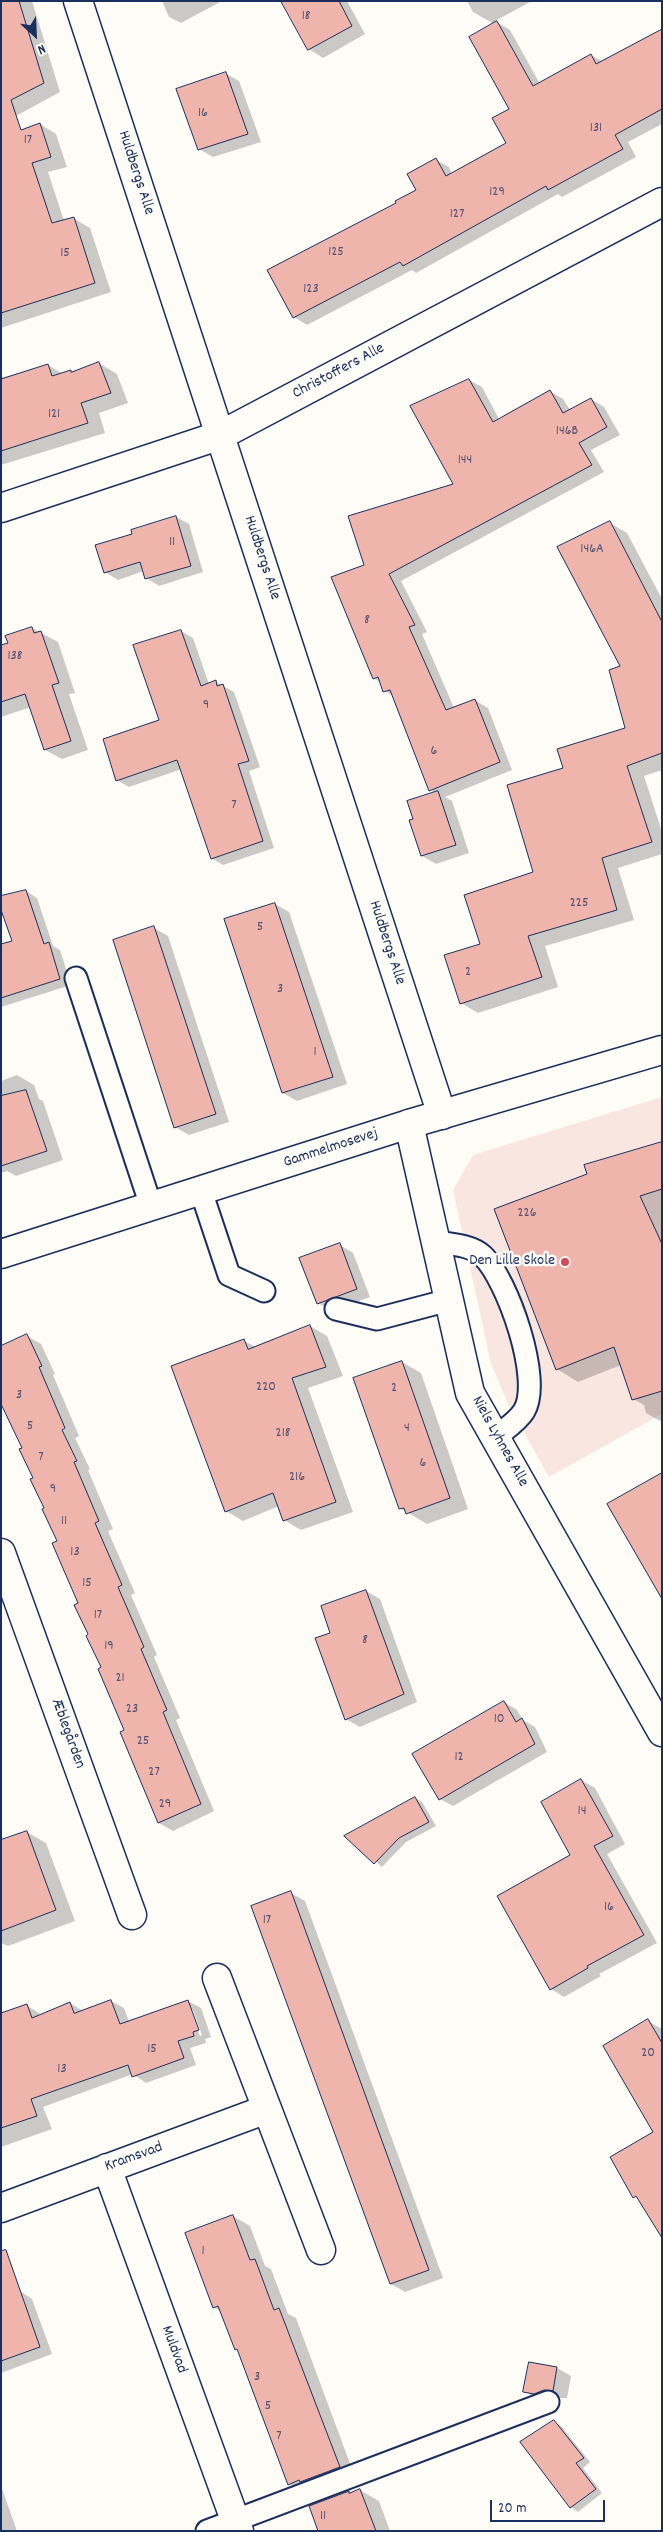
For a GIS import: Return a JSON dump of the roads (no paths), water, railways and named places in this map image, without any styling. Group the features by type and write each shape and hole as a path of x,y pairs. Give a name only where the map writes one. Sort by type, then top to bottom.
{"street":[{"name":"Huldbergs Alle","path":"78,1 442,1115"},
{"name":"Christoffers Alle","path":"1,508 221,435 662,202"},
{"name":"Gammelmosevej","path":"1,1254 409,1124 662,1050"},
{"name":"Niels Lyhnes Alle","path":"409,1124 470,1393 662,1732"},
{"name":"Æblegården","path":"1,1553 132,1915"},
{"path":"218,1978 321,2250"},
{"name":"Kramsvad","path":"1,2208 267,2109"},
{"name":"Muldvad","path":"107,2168 237,2526"}],"lane":[{"path":"76,978 151,1206"},
{"path":"201,1191 229,1275 264,1291"},
{"path":"436,1242 475,1249 483,1255 494,1270 510,1305 528,1364 529,1394 524,1411 496,1437"},
{"path":"336,1309 377,1319 449,1300"},
{"path":"207,2531 237,2526 548,2402"}],"place":[{"name":"Den Lille Skole","path":"565,1262"}]}
